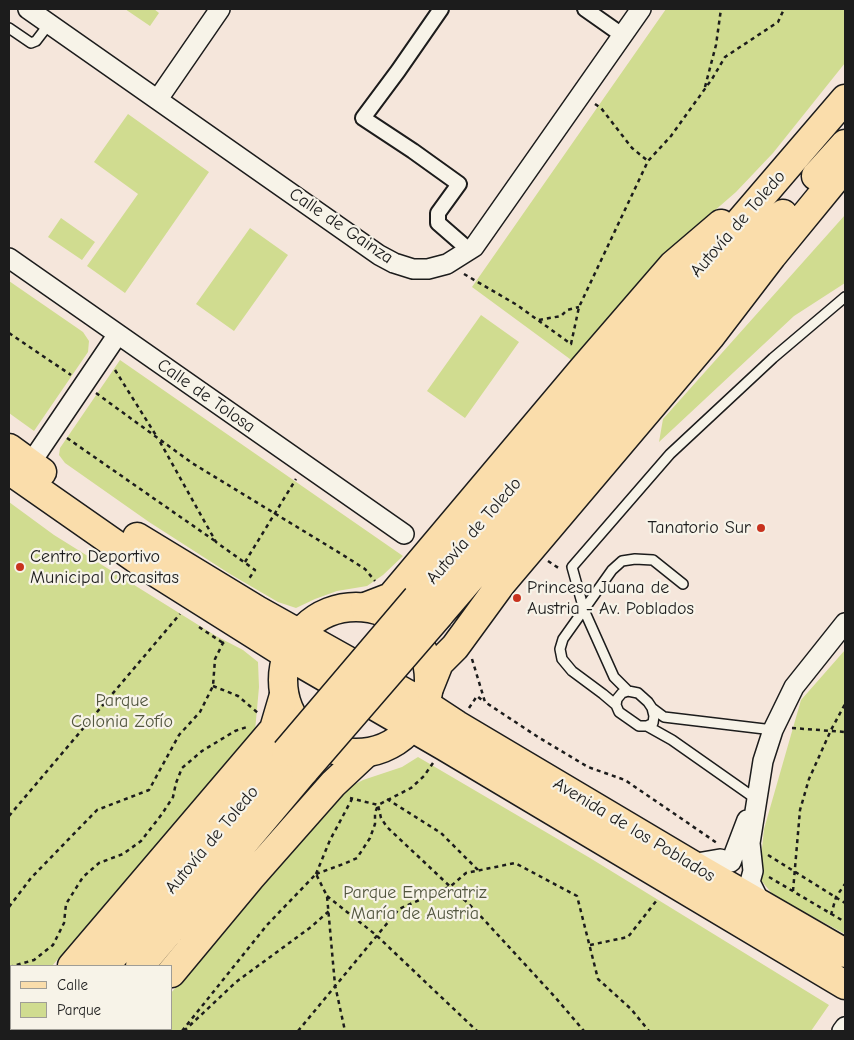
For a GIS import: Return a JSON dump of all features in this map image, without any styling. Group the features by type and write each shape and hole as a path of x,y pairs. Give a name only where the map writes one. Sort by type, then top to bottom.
{"main road":[{"name":"Autovía de Toledo","path":"141,965 417,598 794,160 845,98"},
{"name":"Autovía de Toledo","path":"106,965 296,761 439,615 810,182 845,144"},
{"path":"366,607 391,597 673,265 794,160"},
{"path":"172,972 250,878 333,784 365,754 384,748 397,740 411,727 427,696 438,663 455,647 501,584 710,337 772,256 845,167"},
{"name":"Avenida de los Poblados","path":"16,461 154,572 247,630 293,644 427,696 466,730 845,953"},
{"name":"Avenida de los Poblados","path":"16,461 163,554 411,727 845,985"},
{"path":"365,754 335,749 322,744 307,734 296,722 289,709 284,695 283,674 293,644 314,620 323,614 351,606 366,607 384,612 400,621 418,641 427,663 427,696"},
{"path":"73,965 274,728 284,695"},
{"name":"Avenida de los Poblados","path":"716,908 764,928 845,972"}],"street":[{"name":"Calle de Gainza","path":"28,9 378,255 413,269 428,269 448,264 474,247 641,9"},
{"path":"158,99 220,9"},
{"path":"441,9 363,118 413,150 459,184 438,213 438,223 469,250"},
{"path":"585,9 622,35"},
{"path":"710,337 845,185"},
{"name":"Calle de Tolosa","path":"9,258 404,534"},
{"path":"16,461 54,429 118,334"},
{"path":"761,905 750,882 752,871 750,843 763,761 774,728 794,687 845,622"},
{"path":"691,864 720,859 732,862 740,836 756,799"},
{"path":"842,1031 845,1027"}],"lane":[{"path":"9,28 31,43 36,41 49,24"},
{"path":"628,691 614,678 584,610 572,568 670,454 773,358 845,297"},
{"path":"652,708 653,723 647,726 639,726 629,720 619,712 616,705 572,671 562,659 560,649 563,639 612,570 622,561 635,559 653,560 684,584"},
{"path":"616,705 617,699 622,693 628,691 638,693 652,708 664,717 774,728"},
{"path":"647,726 672,740 756,799"}],"path":[{"path":"705,89 716,45 721,9"},
{"path":"448,264 517,305 571,344 579,307 648,161 671,136 705,89 725,57 778,22 784,9"},
{"path":"581,93 601,108 632,148 648,161"},
{"path":"538,320 561,316 567,310 579,307"},
{"path":"103,358 114,368 159,440 216,542"},
{"path":"54,429 245,562 255,570 247,582"},
{"path":"245,562 305,465"},
{"path":"9,816 180,614 187,619"},
{"path":"194,623 223,643"},
{"path":"9,907 32,878 98,810 149,790 179,735 200,712 213,686 215,660 223,643 247,630"},
{"path":"465,714 477,696 484,702"},
{"path":"793,891 800,810 809,779 845,704"},
{"path":"16,965 34,960 53,945 64,923 66,904 84,877 99,863 122,854 141,841 173,797 182,768 202,751 235,731 250,726"},
{"path":"774,728 845,732"},
{"path":"316,874 346,864 360,855 375,824 375,813 378,805 411,788 438,756"},
{"path":"183,1031 267,925 316,874 330,840 352,799"},
{"path":"387,799 441,833 478,870"},
{"path":"378,805 381,818 387,827 452,886 500,936 584,1031"},
{"path":"760,850 845,903"},
{"path":"298,1031 399,909 452,886 466,873 515,863 577,896 598,979 631,1009 649,1031"},
{"path":"316,874 327,896 336,984 345,1031"},
{"path":"831,914 836,897 845,884"},
{"path":"327,896 376,935 477,1031"},
{"path":"590,945 628,937 657,900"},
{"path":"183,1031 236,982 312,927 329,911"}],"green space":[{"path":"125,9 154,9 159,13 150,26"},
{"path":"666,9 845,9 845,63 773,153 736,192 666,253 574,362 472,287"},
{"path":"128,114 209,172 125,293 87,266 138,194 94,162"},
{"path":"845,215 845,283 794,316 659,442 663,419"},
{"path":"61,218 95,242 82,260 48,237"},
{"path":"250,228 288,255 234,331 196,304"},
{"path":"9,281 83,332 89,341 88,352 34,431 9,413"},
{"path":"481,315 519,342 465,418 427,391"},
{"path":"120,360 403,556 383,575 367,586 337,591 296,608 278,602 230,574 149,522 65,463 59,455 60,448"},
{"name":"Parque Colonia Zofío","path":"9,502 54,535 216,636 243,650 258,662 259,687 255,731 53,965 10,965 9,1017"},
{"path":"845,650 845,934 774,896 759,878 764,829 801,700"},
{"name":"Parque Emperatriz María de Austria","path":"418,757 590,858 829,1005 811,1031 138,1031 172,1030 172,992 348,788 363,780 402,767"}],"place":[{"name":"Tanatorio Sur","path":"761,528"},
{"name":"Centro Deportivo Municipal Orcasitas","path":"20,567"},
{"name":"Princesa Juana de Austria - Av. Poblados","path":"517,598"}]}
